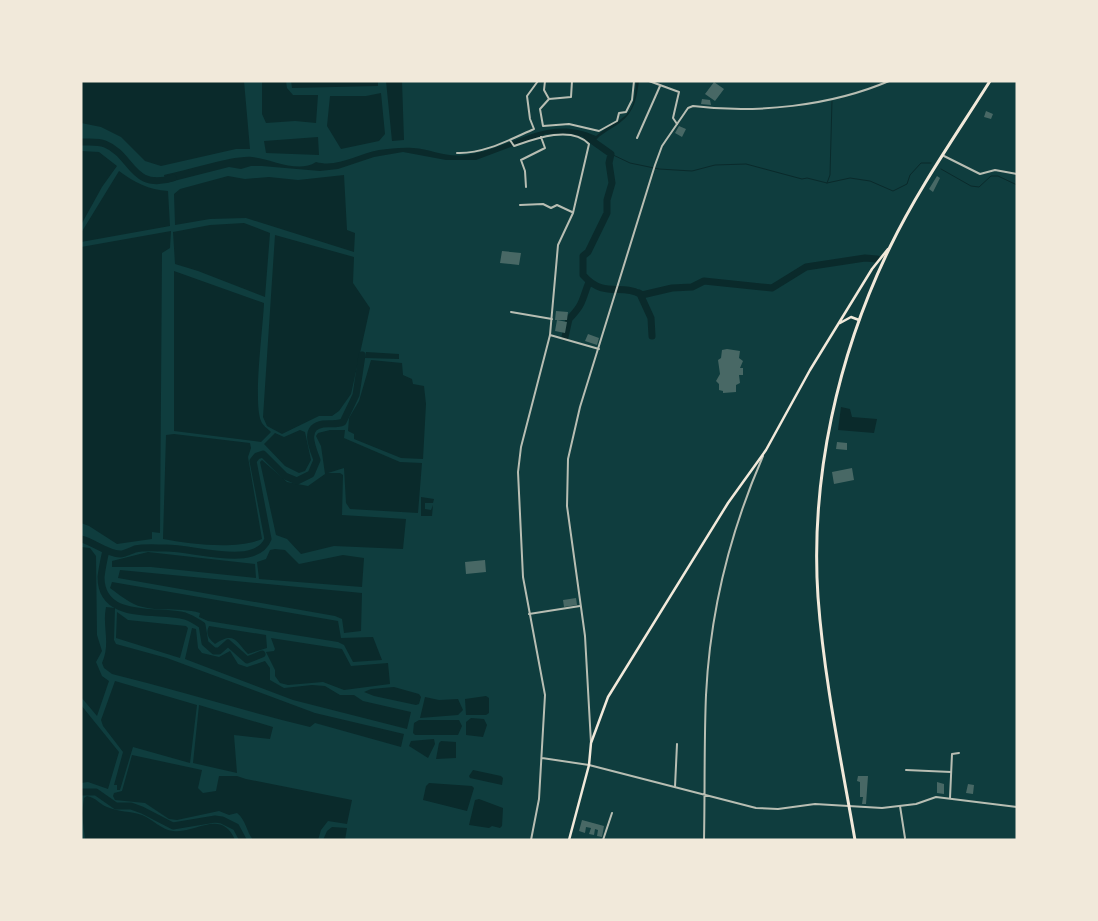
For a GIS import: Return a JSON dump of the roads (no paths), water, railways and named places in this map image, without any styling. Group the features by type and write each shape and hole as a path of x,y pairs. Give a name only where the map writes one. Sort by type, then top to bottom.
{"highway":[{"path":"855,840 826,676 818,595 820,489 836,392 860,320 890,246 990,81"}],"main road":[{"path":"569,840 589,764 591,743 608,697 738,488 765,452 872,269 890,246"},
{"path":"839,324 851,317 860,320"}],"street":[{"path":"509,81 527,81"},
{"path":"457,153 474,152 510,140 534,129 530,119 527,96 538,81"},
{"path":"545,81 544,90 549,99"},
{"path":"572,81 571,97 549,99 540,109 543,126 570,124 599,131 617,121 618,114 626,112 630,108 634,81"},
{"path":"650,81 679,92 673,118 676,124"},
{"path":"591,743 588,667 567,506 568,459 580,407 662,146 688,108 694,106 749,110 776,108 850,94 888,81"},
{"path":"637,138 660,86"},
{"path":"510,140 513,146 541,137 572,136 589,144 573,213 558,245 553,319 521,447 518,472 523,577 545,695 539,799 530,840"},
{"path":"526,187 525,171 521,160 544,148 541,137"},
{"path":"944,156 980,174 996,170 1017,174"},
{"path":"520,205 543,204 551,208 557,205 573,213"},
{"path":"511,312 553,319"},
{"path":"550,335 599,349"},
{"path":"704,840 706,694 716,608 734,533 765,452"},
{"path":"529,614 580,606"},
{"path":"675,788 677,744"},
{"path":"950,798 952,754 959,753"},
{"path":"542,758 589,764 756,808 778,809 814,804 882,808 916,804 936,797 1017,807"},
{"path":"906,770 951,772"},
{"path":"900,806 905,838"},
{"path":"603,840 612,813"}],"water":[{"path":"81,81 244,81 250,149 236,149 161,166 145,161 121,137 101,127 81,123"},
{"path":"262,81 286,81 287,88 293,95 318,95 316,123 295,121 266,123 262,114"},
{"path":"291,81 378,81 378,86 292,88"},
{"path":"386,81 402,81 404,140 392,141"},
{"path":"636,81 639,81 635,102 629,114 596,140 572,134 546,134 476,160 446,160 403,152 374,157 338,169 320,171 262,166 251,166 241,169 229,167 166,183 164,175 244,157 260,158 301,167 316,162 340,162 379,150 400,148 420,149 458,156 483,152 545,130 561,128 578,130 596,136 620,120 630,110 633,104"},
{"path":"381,93 385,134 379,141 341,149 327,126 330,96 366,96"},
{"path":"318,137 319,155 266,153 264,141"},
{"path":"81,151 99,152 117,166 102,187 81,225"},
{"path":"119,171 142,185 168,191 170,226 81,242 81,233"},
{"path":"344,175 347,230 355,233 354,252 246,218 210,219 175,225 174,194 180,189 228,176 245,179 269,177 298,180"},
{"path":"244,223 270,233 265,297 175,264 173,232 210,225"},
{"path":"171,231 170,248 162,253 160,533 152,532 152,539 117,544 81,523 81,247"},
{"path":"275,235 354,257 353,283 370,308 351,394 339,411 332,416 319,416 282,434 267,426 263,417"},
{"path":"174,271 264,303 258,398 261,421 271,432 261,442 174,431"},
{"path":"366,352 399,354 399,359 365,358"},
{"path":"371,360 402,363 403,375 412,379 413,384 424,386 426,404 423,459 401,458 354,439 354,434 348,431 349,418 359,401"},
{"path":"841,407 850,409 852,417 877,419 874,433 838,430"},
{"path":"300,430 305,432 311,460 305,471 299,473 285,466 264,444 275,433 284,437"},
{"path":"330,430 345,430 344,438 400,462 422,463 418,513 350,509 346,503 344,468 328,473 340,473 343,475 342,515 406,519 403,549 334,546 301,554 287,539 276,535 260,462 262,460 287,482 308,486 325,474 321,446 316,436 318,433"},
{"path":"174,434 250,443 251,448 248,457 262,539 227,545 186,543 163,539 166,435"},
{"path":"421,497 434,499 433,503 425,503 425,509 431,510 433,505 432,516 421,516"},
{"path":"81,547 90,548 96,556 97,635 102,651 96,662 102,676 109,681 97,716 81,697"},
{"path":"270,550 285,550 299,564 343,555 364,558 362,587 259,579 257,562 266,559"},
{"path":"148,552 255,564 256,578 151,567 112,567 112,561"},
{"path":"120,570 362,593 361,631 344,633 342,619 335,616 118,578"},
{"path":"112,582 338,621 341,638 373,637 382,660 353,662 344,645 338,642 208,621 199,617 200,613 191,611 138,606 110,588"},
{"path":"106,607 115,608 114,640 116,644 167,658 315,713 404,734 401,747 315,723 310,727 285,721 112,674 104,668 102,663 106,648"},
{"path":"117,612 128,620 186,626 188,628 180,658 116,638"},
{"path":"209,626 266,635 267,648 248,654 231,638 226,638 215,644 208,636"},
{"path":"192,628 196,629 198,648 202,653 219,657 230,651 238,664 247,667 265,661 270,668 270,680 284,688 312,685 325,686 340,695 354,695 363,701 411,712 407,729 293,700 185,659"},
{"path":"271,638 342,649 351,666 388,663 390,684 344,690 323,682 288,685 280,683 275,676 275,670 266,652 274,651 275,649"},
{"path":"115,681 197,705 190,763 133,747 120,790 117,790 117,785 114,785 123,752 103,726 101,720"},
{"path":"394,687 419,694 421,697 419,704 416,705 374,696 364,692 371,689"},
{"path":"486,696 489,698 489,713 486,715 466,715 465,699"},
{"path":"425,697 439,700 458,699 463,710 458,715 420,718"},
{"path":"81,705 119,752 108,789 88,782 81,783"},
{"path":"199,705 273,727 270,739 234,735 237,773 193,763"},
{"path":"471,718 484,719 487,725 483,737 466,735 466,722"},
{"path":"419,720 459,720 462,726 458,735 415,735 413,733 414,723"},
{"path":"434,739 435,744 428,758 409,746 411,741"},
{"path":"441,741 456,742 456,758 436,759"},
{"path":"132,755 202,770 198,788 203,793 216,791 219,776 237,776 352,800 347,824 328,821 321,830 318,840 253,840 237,813 229,815 219,811 177,820 169,819 145,803 115,800 114,793 122,791"},
{"path":"473,770 501,776 503,778 502,785 470,778 469,776"},
{"path":"429,783 472,786 474,788 467,811 423,800 426,786"},
{"path":"87,796 111,809 142,815 161,827 173,831 215,824 223,826 235,840 85,840 82,813 84,798"},
{"path":"479,799 503,808 502,826 500,828 469,825 475,800"},
{"path":"332,827 347,828 345,840 323,840 327,831"}],"waterway":[{"path":"827,183 830,175 832,101"},
{"path":"587,137 611,154 609,163 612,183 607,200 607,213 588,252 583,256 583,275 598,287 633,291 640,294 651,318 652,336"},
{"path":"81,142 99,142 114,149 140,176 149,180 159,181 173,178"},
{"path":"611,154 630,163 659,169 692,171 715,165 746,164 802,179 807,178 827,183 850,178 870,181 893,191 907,184 910,175 921,163 931,163"},
{"path":"941,169 971,186 979,187 991,176 998,176 1017,185"},
{"path":"639,293 642,295 672,288 692,287 704,281 772,288 806,267 865,258 877,259"},
{"path":"565,337 569,319 580,306 589,282"},
{"path":"81,539 110,552 120,554 135,549 154,548 237,555 251,553 261,548 268,539 253,461 257,456 263,454 285,476 297,481 311,474 317,460 311,444 311,433 317,426 343,422 356,395 362,355"},
{"path":"106,550 101,577 103,591 110,601 120,607 132,610 185,616 202,625 205,643 214,651 219,651 228,643 247,660 262,654"},
{"path":"81,792 96,792 116,806 131,806 173,826 215,819 222,820 236,827 243,840"}]}
